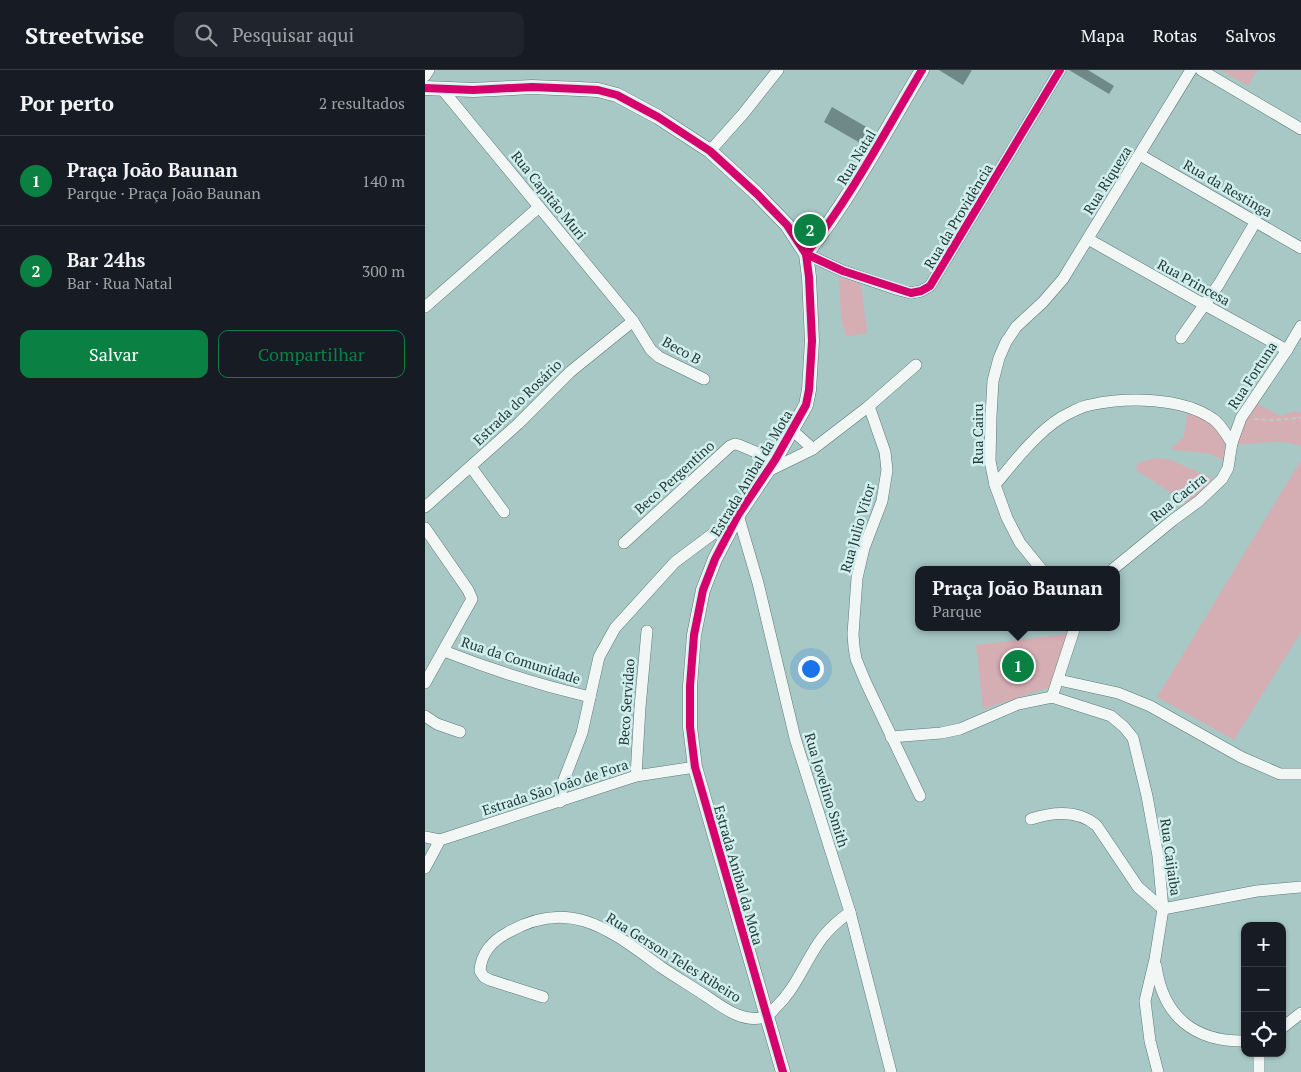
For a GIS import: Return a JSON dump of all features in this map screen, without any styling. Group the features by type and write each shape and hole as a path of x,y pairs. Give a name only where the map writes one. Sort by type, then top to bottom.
{"street":[{"path":"425,76 429,70"},
{"path":"710,151 778,70"},
{"name":"Rua Natal","path":"806,254 845,199 922,70"},
{"name":"Rua da Providência","path":"806,254 843,271 899,290 911,293 921,291 930,286 1060,70"},
{"name":"Rua Riqueza","path":"1043,302 1063,279 1191,70"},
{"path":"1201,70 1301,128"},
{"name":"Estrada Anibal da Mota","path":"432,91 532,87 598,90 617,95 634,103 710,151 757,194 787,225 806,254 812,340 809,390 806,405 775,460 738,516 707,577 694,635 690,702 690,727 695,767 783,1072"},
{"name":"Rua Capitão Muri","path":"432,91 539,208 633,320"},
{"name":"Rua da Restinga","path":"1140,155 1301,248"},
{"path":"425,307 539,208"},
{"path":"1181,338 1205,305 1256,222"},
{"name":"Rua Princesa","path":"1088,239 1287,350"},
{"name":"Rua Cairu","path":"1040,566 1020,543 1007,518 995,485 990,461 993,381 999,358 1006,342 1016,327 1043,302"},
{"name":"Beco B","path":"633,320 651,350 659,357 704,379"},
{"name":"Estrada do Rosário","path":"425,507 518,424 570,372 633,320"},
{"name":"Rua Fortuna","path":"1231,443 1241,418 1301,326"},
{"path":"766,472 813,449 869,406 916,365"},
{"path":"995,485 1021,453 1039,436 1061,418 1088,405 1131,400 1186,406 1202,412 1215,420 1231,443"},
{"name":"Rua Julio Vitor","path":"869,406 885,452 887,470 883,501 865,548 857,578 853,634 856,659 920,796"},
{"path":"792,430 813,449"},
{"name":"Rua Cacira","path":"1118,566 1173,520 1199,502 1222,479 1228,468 1231,443"},
{"name":"Beco Pergentino","path":"624,543 730,446 739,445 775,460"},
{"path":"471,467 504,512"},
{"path":"559,802 562,785 582,733 599,657 615,628 675,562 738,516"},
{"name":"Rua Jovelino Smith","path":"738,516 758,582 795,738 850,912 891,1072"},
{"path":"425,528 468,590 472,599 425,683"},
{"name":"Beco Servidao","path":"636,776 647,631"},
{"path":"891,737 941,733 959,729 1018,704 1052,697 1059,680 1072,631"},
{"name":"Rua da Comunidade","path":"444,651 520,679 590,697"},
{"path":"1059,680 1118,693 1149,706 1241,757 1280,774 1301,774"},
{"name":"Rua Caijaiba","path":"1052,697 1111,716 1133,738 1158,856 1163,908 1155,959 1145,1001 1150,1041 1158,1072"},
{"path":"425,716 437,724 460,732"},
{"name":"Estrada São João de Fora","path":"440,840 636,776 695,767"},
{"path":"1031,819 1046,814 1062,812 1091,820 1097,826 1137,887 1163,908 1257,891 1301,887"},
{"path":"425,836 440,840 425,868"},
{"path":"767,1016 785,999 794,987 821,939 839,920 850,912"},
{"name":"Rua Gerson Teles Ribeiro","path":"543,996 484,977 480,971 483,957 488,948 499,937 539,918 577,918 601,926 677,978 737,1014 755,1018 767,1016"},
{"path":"1155,959 1158,981 1164,998 1173,1013 1183,1023 1199,1033 1229,1042 1241,1042"},
{"path":"1286,1025 1301,1013"},
{"path":"1259,1057 1259,1072"}],"path":[{"path":"1241,418 1271,420 1301,418"}],"shaded area":[{"path":"1220,70 1259,70 1248,86"},
{"path":"839,277 861,283 867,333 846,337 841,319"},
{"path":"1258,404 1280,416 1295,411 1301,413 1301,447 1295,444 1278,442 1235,445 1247,417"},
{"path":"1196,412 1206,418 1222,437 1225,448 1223,460 1210,454 1170,449 1184,437 1187,413"},
{"path":"1156,458 1171,460 1216,480 1190,505 1136,470 1138,463"},
{"path":"1301,460 1301,632 1234,740 1157,697"},
{"path":"1067,634 1053,686 983,709 976,645"}],"building":[{"path":"939,70 972,70 963,85"},
{"path":"1069,70 1088,70 1114,86 1109,94"},
{"path":"832,107 875,132 867,147 824,122"},
{"path":"797,224 816,226 809,235 805,235"}],"cycle path":[{"path":"922,70 853,187 806,254 843,271 911,293 921,291 930,286 1060,70"},
{"path":"425,88 473,90 532,87 598,90 617,95 658,117 710,151 757,194 787,225 806,254 812,341 809,390 806,405 775,460 738,515 715,559 703,590 694,635 690,686 690,727 695,767 783,1072"}],"place":[{"name":"Bar 24hs","path":"810,230"},
{"name":"Praça João Baunan","path":"1018,666"}]}
